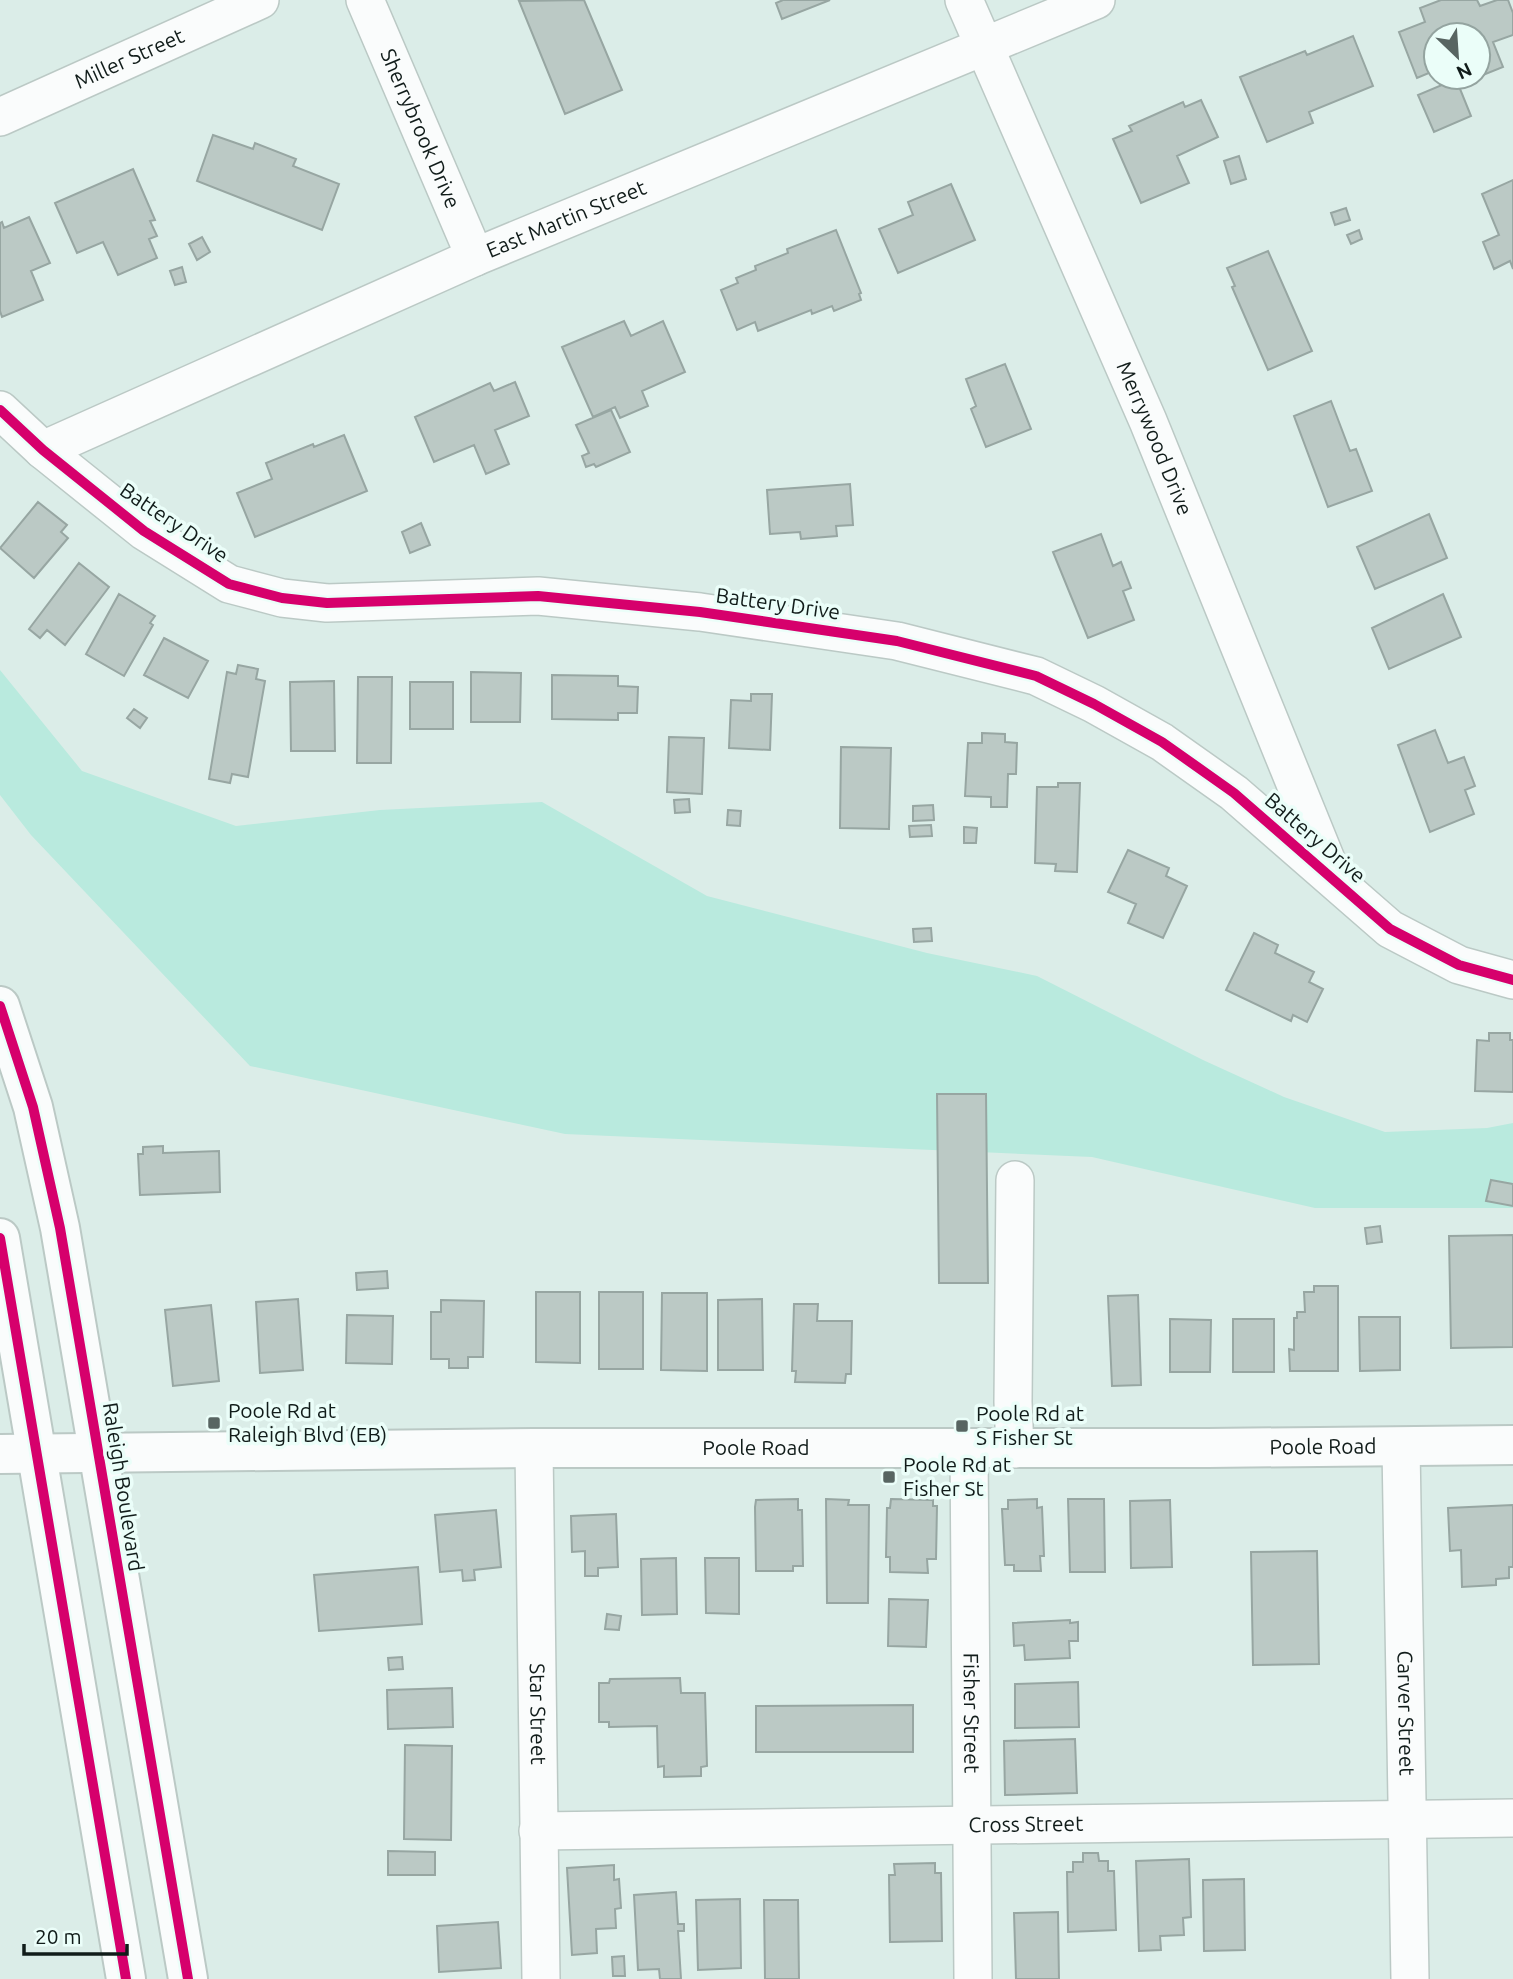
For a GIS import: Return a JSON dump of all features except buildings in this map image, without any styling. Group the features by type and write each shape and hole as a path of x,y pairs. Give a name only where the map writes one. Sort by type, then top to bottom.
{"main road":[{"name":"Raleigh Boulevard","path":"0,1006 33,1107 60,1228 188,1979"},
{"path":"0,1238 126,1979"},
{"name":"Poole Road","path":"0,1454 534,1448 1015,1449 1513,1445"}],"street":[{"name":"Miller Street","path":"0,117 260,0"},
{"name":"Sherrybrook Drive","path":"365,0 475,257"},
{"name":"Merrywood Drive","path":"964,0 1148,421 1334,880"},
{"name":"East Martin Street","path":"43,450 475,257 1096,0"},
{"name":"Battery Drive","path":"0,410 43,450 144,531 229,584 282,598 327,603 538,596 700,612 897,641 1036,676 1094,704 1162,742 1234,793 1390,929 1459,965 1513,980"},
{"path":"1014,1180 1015,1449"},
{"name":"Carver Street","path":"1401,1447 1410,1979"},
{"name":"Star Street","path":"534,1448 541,1979"},
{"name":"Fisher Street","path":"969,1449 973,1979"},
{"name":"Cross Street","path":"538,1831 1407,1817 1513,1818"}],"green space":[{"path":"0,670 82,771 236,826 380,810 542,802 707,896 927,953 1037,976 1203,1060 1284,1097 1385,1132 1487,1128 1513,1123 1513,1208 1315,1208 1092,1157 565,1134 250,1066 31,835 0,795"}],"cycle path":[{"path":"0,410 43,450 144,531 229,584 282,598 327,603 538,596 700,612 897,641 1036,676 1094,704 1162,742 1234,793 1390,929 1459,965 1513,980"},
{"path":"0,1006 33,1107 60,1228 188,1979"},
{"path":"0,1238 126,1979"}],"place":[{"name":"Poole Rd at Raleigh Blvd (EB)","path":"214,1423"},
{"name":"Poole Rd at S Fisher St","path":"962,1426"},
{"name":"Poole Rd at Fisher St","path":"889,1477"}]}
